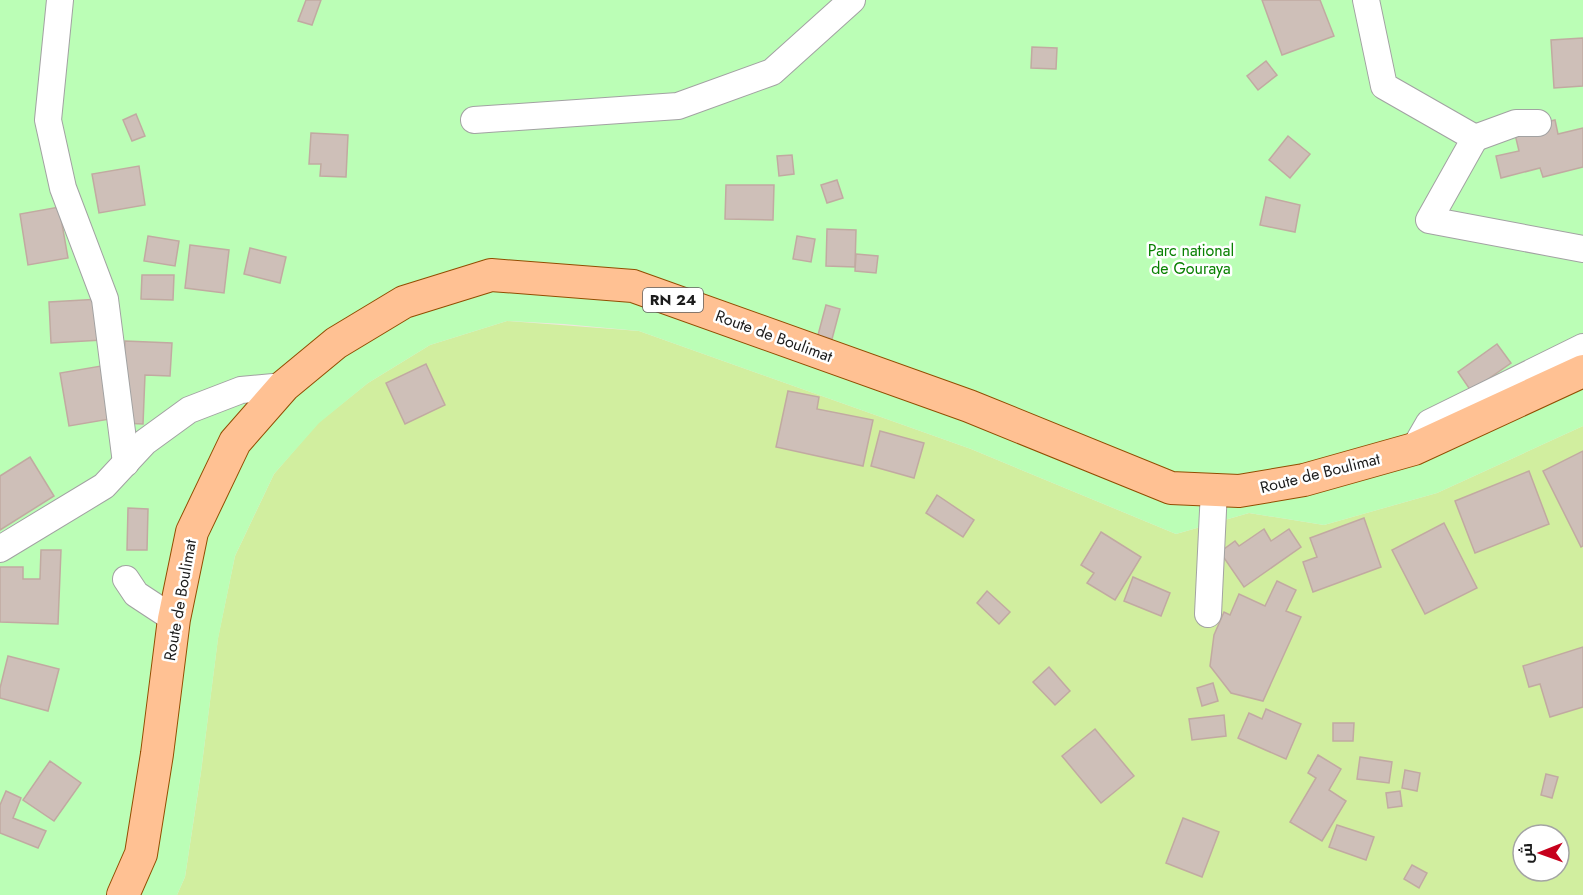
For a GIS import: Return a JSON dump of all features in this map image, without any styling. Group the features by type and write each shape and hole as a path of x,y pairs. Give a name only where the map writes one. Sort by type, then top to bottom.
{"main road":[{"name":"Route de Boulimat","path":"123,895 141,854 158,754 174,619 192,532 235,442 284,386 336,343 404,302 491,275 633,286 969,406 1171,488 1239,491 1304,480 1414,449 1583,371"}],"street":[{"path":"60,0 48,120 63,188 105,299 126,463"},
{"path":"474,120 678,106 772,72 852,0"},
{"path":"1366,0 1384,86 1475,138"},
{"path":"1538,123 1516,123 1475,138 1429,220 1583,249"},
{"path":"1414,449 1429,423 1583,347"},
{"path":"0,549 104,486 145,442 189,410 241,390 284,386"},
{"path":"1208,614 1214,490"},
{"path":"126,579 136,594 174,619"}],"green space":[{"name":"Parc national de Gouraya","path":"0,0 1583,0 1583,426 1437,493 1324,525 1249,513 1176,534 971,449 639,331 507,321 430,345 368,383 319,423 274,474 235,556 218,639 185,877 177,895 0,895"},
{"path":"507,321 639,331 971,449 1176,534 1249,513 1324,525 1437,493 1583,426 1583,895 177,895 185,877 218,638 235,556 274,474 318,423 368,383 430,345"}],"building":[{"path":"306,0 321,0 312,25 298,21"},
{"path":"1262,0 1320,0 1334,36 1282,55"},
{"path":"1583,38 1583,86 1554,88 1551,40"},
{"path":"1032,47 1057,48 1056,69 1031,68"},
{"path":"1266,61 1277,75 1258,90 1247,76"},
{"path":"136,114 145,136 132,141 123,120"},
{"path":"1555,120 1558,134 1583,128 1583,167 1543,177 1540,168 1501,178 1496,156 1519,151 1514,130"},
{"path":"311,133 348,135 346,177 320,176 321,164 309,164"},
{"path":"1288,136 1310,154 1290,178 1269,160"},
{"path":"792,155 794,174 779,176 777,156"},
{"path":"139,166 145,205 99,213 92,174"},
{"path":"837,180 843,198 827,203 821,185"},
{"path":"726,185 774,185 773,220 725,219"},
{"path":"1266,197 1300,205 1295,232 1260,225"},
{"path":"59,207 68,258 28,265 20,214"},
{"path":"827,229 856,230 855,267 826,266"},
{"path":"148,236 179,241 175,266 144,261"},
{"path":"797,236 815,239 811,262 793,259"},
{"path":"190,245 229,250 224,293 185,288"},
{"path":"250,248 286,257 280,283 244,274"},
{"path":"856,254 878,256 876,273 855,271"},
{"path":"142,275 174,275 173,300 141,299"},
{"path":"100,299 102,340 51,343 49,302"},
{"path":"826,305 840,309 832,339 818,335"},
{"path":"125,341 172,343 170,376 145,375 143,424 122,423"},
{"path":"1497,344 1511,363 1471,391 1458,372"},
{"path":"426,364 445,405 405,424 386,383"},
{"path":"101,366 110,419 69,426 60,373"},
{"path":"788,391 819,397 817,409 873,420 863,466 776,447"},
{"path":"880,431 924,443 914,478 871,466"},
{"path":"1583,451 1583,546 1581,547 1543,471"},
{"path":"30,457 54,496 0,530 0,476"},
{"path":"1529,471 1549,524 1475,553 1455,501"},
{"path":"937,495 974,520 963,537 926,513"},
{"path":"128,508 148,509 147,550 127,550"},
{"path":"1364,518 1381,567 1313,592 1303,562 1317,557 1310,538"},
{"path":"1444,523 1477,588 1425,614 1392,550"},
{"path":"1264,529 1271,541 1289,529 1301,547 1244,587 1220,552 1235,541 1239,546"},
{"path":"1101,532 1141,557 1115,600 1087,583 1094,573 1081,565"},
{"path":"41,550 61,550 58,624 0,622 0,567 23,567 23,579 40,579"},
{"path":"1133,577 1170,593 1161,616 1124,601"},
{"path":"1277,581 1296,590 1286,611 1301,617 1263,701 1231,693 1210,666 1214,635 1224,612 1230,615 1239,594 1265,606"},
{"path":"987,591 1010,612 999,624 977,603"},
{"path":"1583,647 1583,707 1550,717 1540,684 1529,687 1523,666"},
{"path":"8,656 59,669 48,711 0,698 0,688"},
{"path":"1049,667 1070,691 1055,705 1033,682"},
{"path":"1213,683 1218,701 1202,706 1197,688"},
{"path":"1266,709 1301,724 1286,759 1238,738 1249,713 1262,719"},
{"path":"1224,715 1226,736 1192,740 1189,719"},
{"path":"1333,723 1354,723 1353,741 1333,741"},
{"path":"1095,729 1134,776 1101,803 1062,756"},
{"path":"1318,755 1341,769 1329,790 1346,801 1322,841 1290,822 1316,778 1308,773"},
{"path":"1360,757 1392,762 1389,783 1357,779"},
{"path":"50,761 81,783 54,821 23,800"},
{"path":"1405,770 1420,773 1417,791 1402,788"},
{"path":"1546,774 1558,777 1552,798 1541,795"},
{"path":"6,791 21,798 13,818 46,831 38,848 0,833 0,805"},
{"path":"1400,791 1402,806 1388,808 1386,793"},
{"path":"1183,818 1219,832 1202,877 1166,863"},
{"path":"1337,825 1374,837 1366,860 1329,847"},
{"path":"1412,865 1427,873 1419,888 1404,879"}]}
